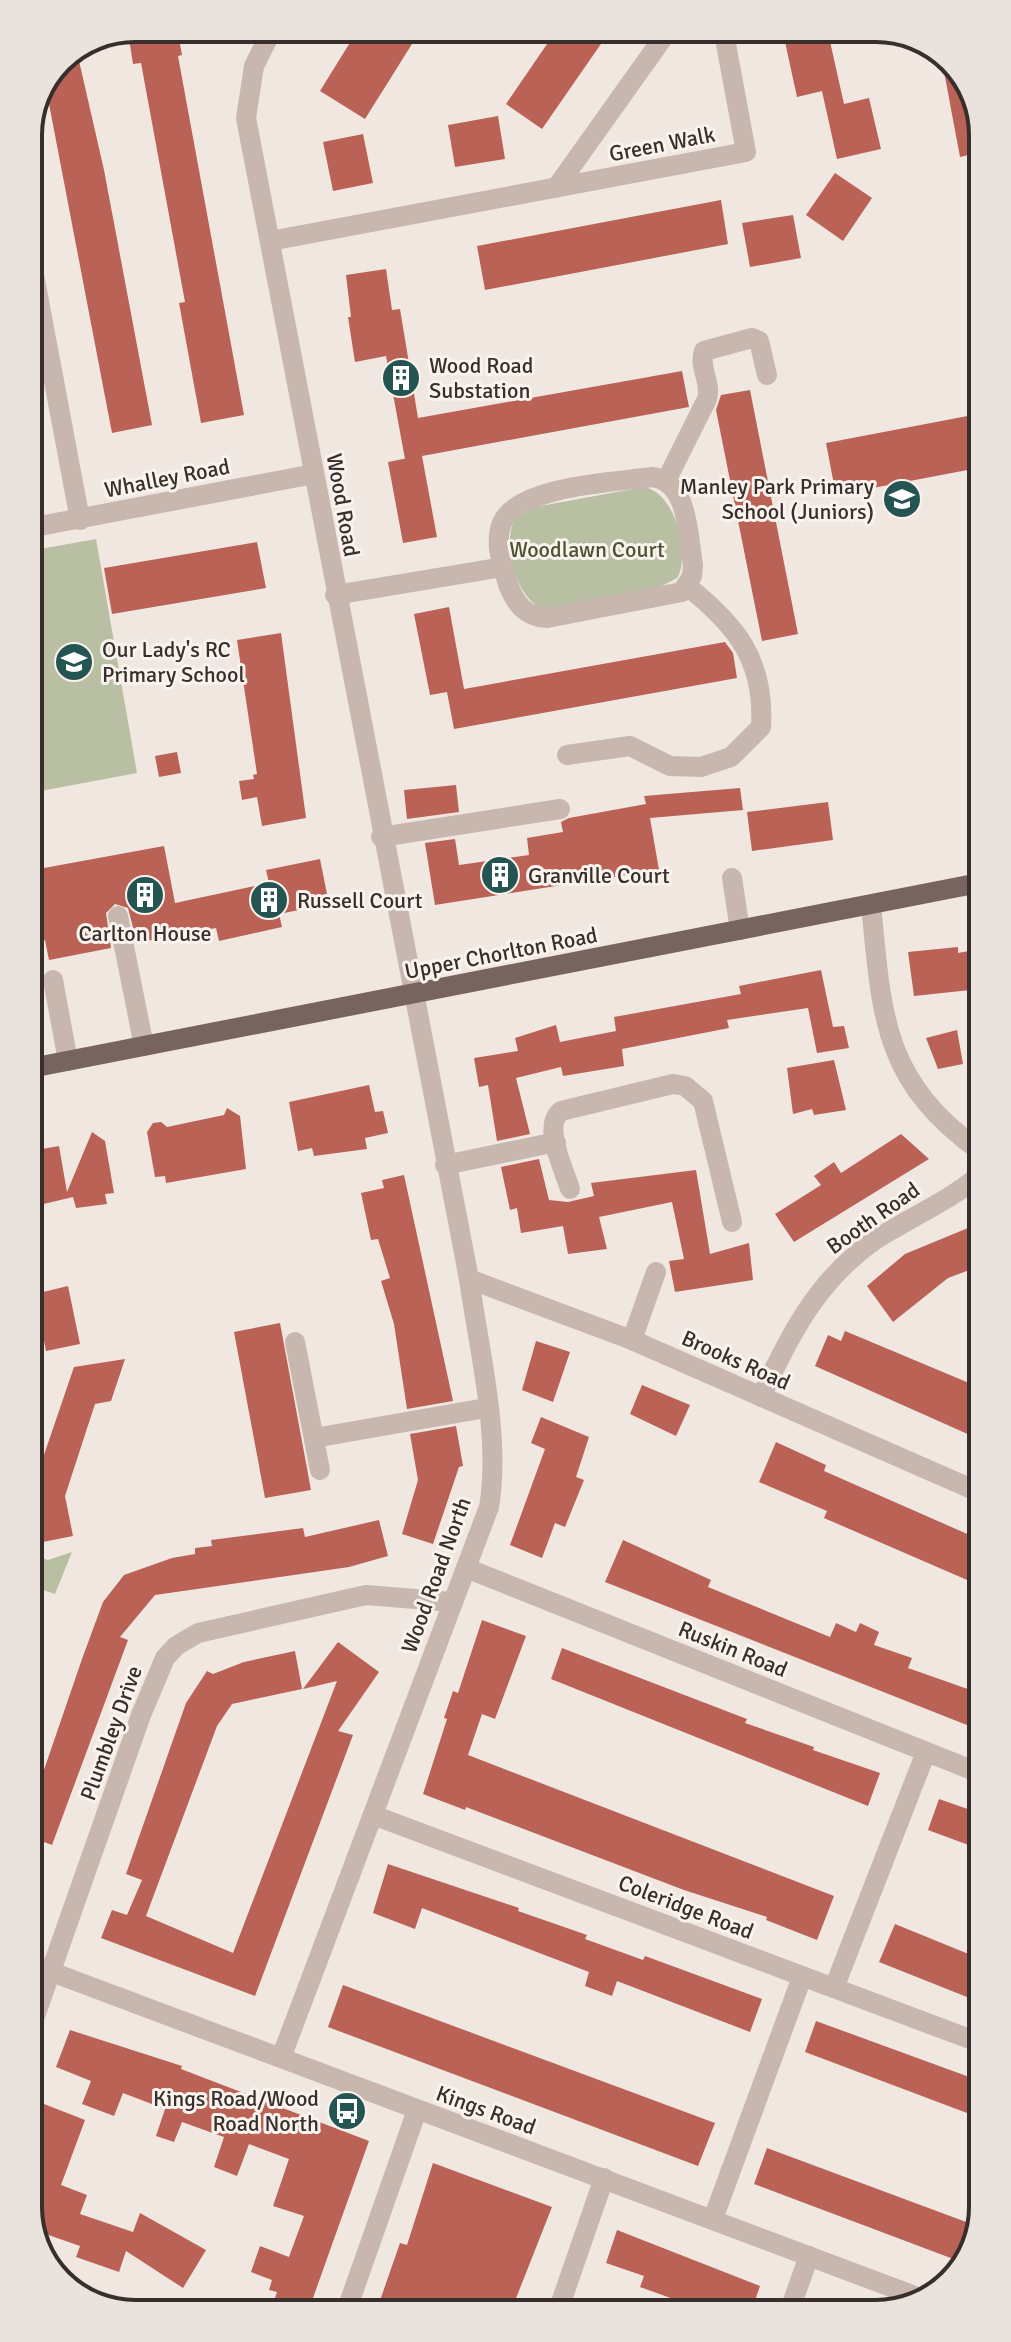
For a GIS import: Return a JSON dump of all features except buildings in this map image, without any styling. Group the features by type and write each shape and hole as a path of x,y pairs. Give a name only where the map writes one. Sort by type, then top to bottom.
{"main road":[{"name":"Upper Chorlton Road","path":"42,1066 969,885"}],"street":[{"name":"Wood Road","path":"266,42 254,66 246,118 412,994"},
{"name":"Green Walk","path":"556,188 660,42"},
{"name":"Green Walk","path":"270,241 746,152 726,42"},
{"path":"42,317 80,520"},
{"path":"666,481 711,388 701,358 704,351 752,338 759,341 767,375"},
{"name":"Whalley Road","path":"42,526 314,474"},
{"path":"652,477 666,481 678,494 693,565 687,586 675,596 539,618 518,606 503,567 498,545 502,522 520,502 590,486 652,477"},
{"path":"335,595 503,567"},
{"path":"567,755 630,746 670,766 701,767 731,757 761,727 763,707 751,657 741,636 687,586"},
{"path":"381,837 560,809"},
{"path":"732,878 740,930"},
{"path":"871,905 881,1007 891,1044 911,1083 933,1112 969,1142"},
{"path":"118,916 144,1046"},
{"path":"53,980 68,1061"},
{"name":"Wood Road North","path":"281,2058 489,1507 493,1484 469,1279 412,994"},
{"path":"570,1189 553,1122 561,1111 673,1084 685,1086 703,1101 732,1222"},
{"path":"445,1165 556,1142"},
{"name":"Booth Road","path":"761,1397 785,1346 831,1277 873,1242 969,1182"},
{"path":"632,1340 656,1272"},
{"name":"Brooks Road","path":"469,1279 632,1340 969,1488"},
{"path":"295,1342 320,1470"},
{"path":"314,1438 486,1408"},
{"name":"Ruskin Road","path":"466,1568 969,1769"},
{"name":"Plumbley Drive","path":"42,1968 141,1715 165,1658 176,1646 198,1633 366,1595 452,1602"},
{"path":"834,1988 926,1752"},
{"name":"Coleridge Road","path":"373,1815 969,2039"},
{"name":"Kings Road","path":"42,1968 909,2294"},
{"path":"713,2219 802,1977"},
{"path":"350,2300 417,2110"},
{"path":"562,2300 604,2178"},
{"path":"793,2300 809,2256"}],"green space":[{"name":"Woodlawn Court","path":"644,487 665,501 678,526 682,555 677,578 656,589 542,609 533,603 518,582 511,556 511,530 515,519 535,507"},
{"name":"Our Lady's RC Primary School","path":"96,539 137,773 42,791 42,549"},
{"path":"72,1552 55,1594 42,1589 42,1558 48,1560"}],"place":[{"name":"Wood Road Substation","path":"401,378"},
{"name":"Manley Park Primary School (Juniors)","path":"902,499"},
{"name":"Our Lady's RC Primary School","path":"74,662"},
{"name":"Granville Court","path":"500,875"},
{"name":"Carlton House","path":"145,895"},
{"name":"Russell Court","path":"269,900"},
{"name":"Kings Road/Wood Road North","path":"347,2111"}]}
